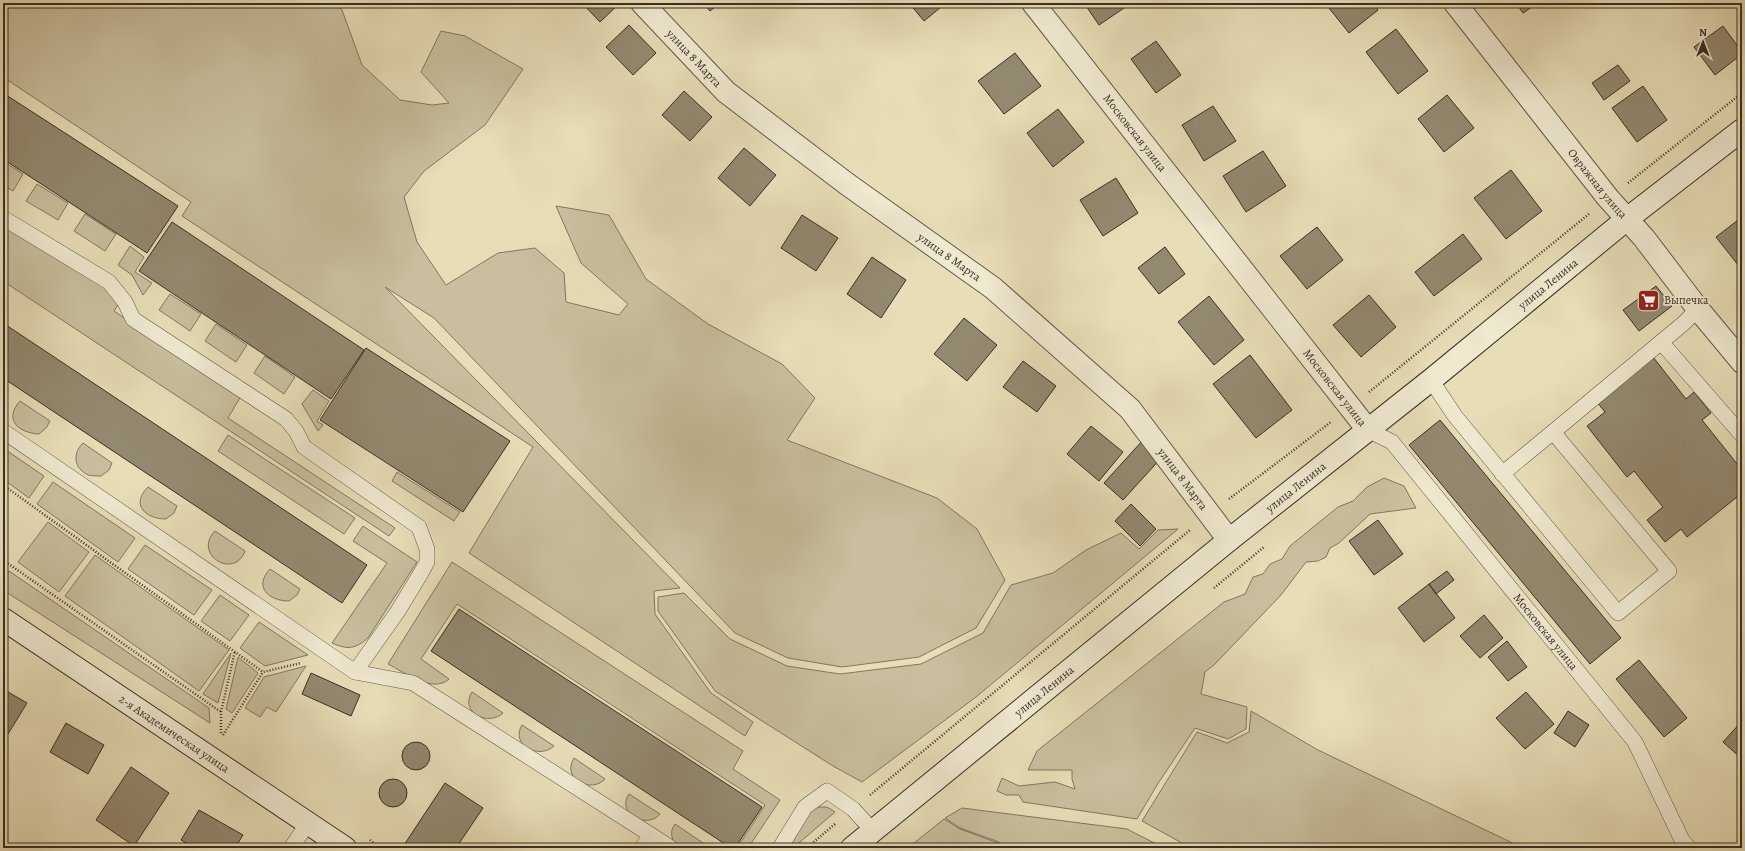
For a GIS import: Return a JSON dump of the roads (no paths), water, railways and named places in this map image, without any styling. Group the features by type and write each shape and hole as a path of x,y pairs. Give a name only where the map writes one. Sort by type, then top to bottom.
{"street":[{"name":"улица 8 Марта","path":"642,3 726,92 847,184 993,288 1130,409 1229,540"},
{"name":"Московская улица","path":"1033,3 1368,430"},
{"name":"Овражная улица","path":"1455,3 1608,198 1644,238 1698,309 1742,362"},
{"name":"улица Ленина","path":"852,848 1229,540 1431,380 1627,219 1742,130"},
{"name":"2-я Академическая улица","path":"3,619 345,848"}],"lane":[{"path":"3,218 109,282 125,302 133,319 286,419 296,431 304,447 419,527 427,549 427,562 398,611 355,672"},
{"path":"1502,474 1661,342 1698,309"},
{"path":"1661,342 1742,435"},
{"path":"1431,380 1455,416 1618,612 1669,570 1553,432"},
{"name":"Московская улица","path":"1368,430 1392,442 1635,742 1682,840 1689,848"},
{"path":"3,431 355,672 413,683 671,848"},
{"path":"780,848 805,807 827,791 853,809 873,831"},
{"path":"291,848 308,823"},
{"path":"642,848 651,835"}],"place":[{"name":"Выпечка","path":"1648,300"}]}
